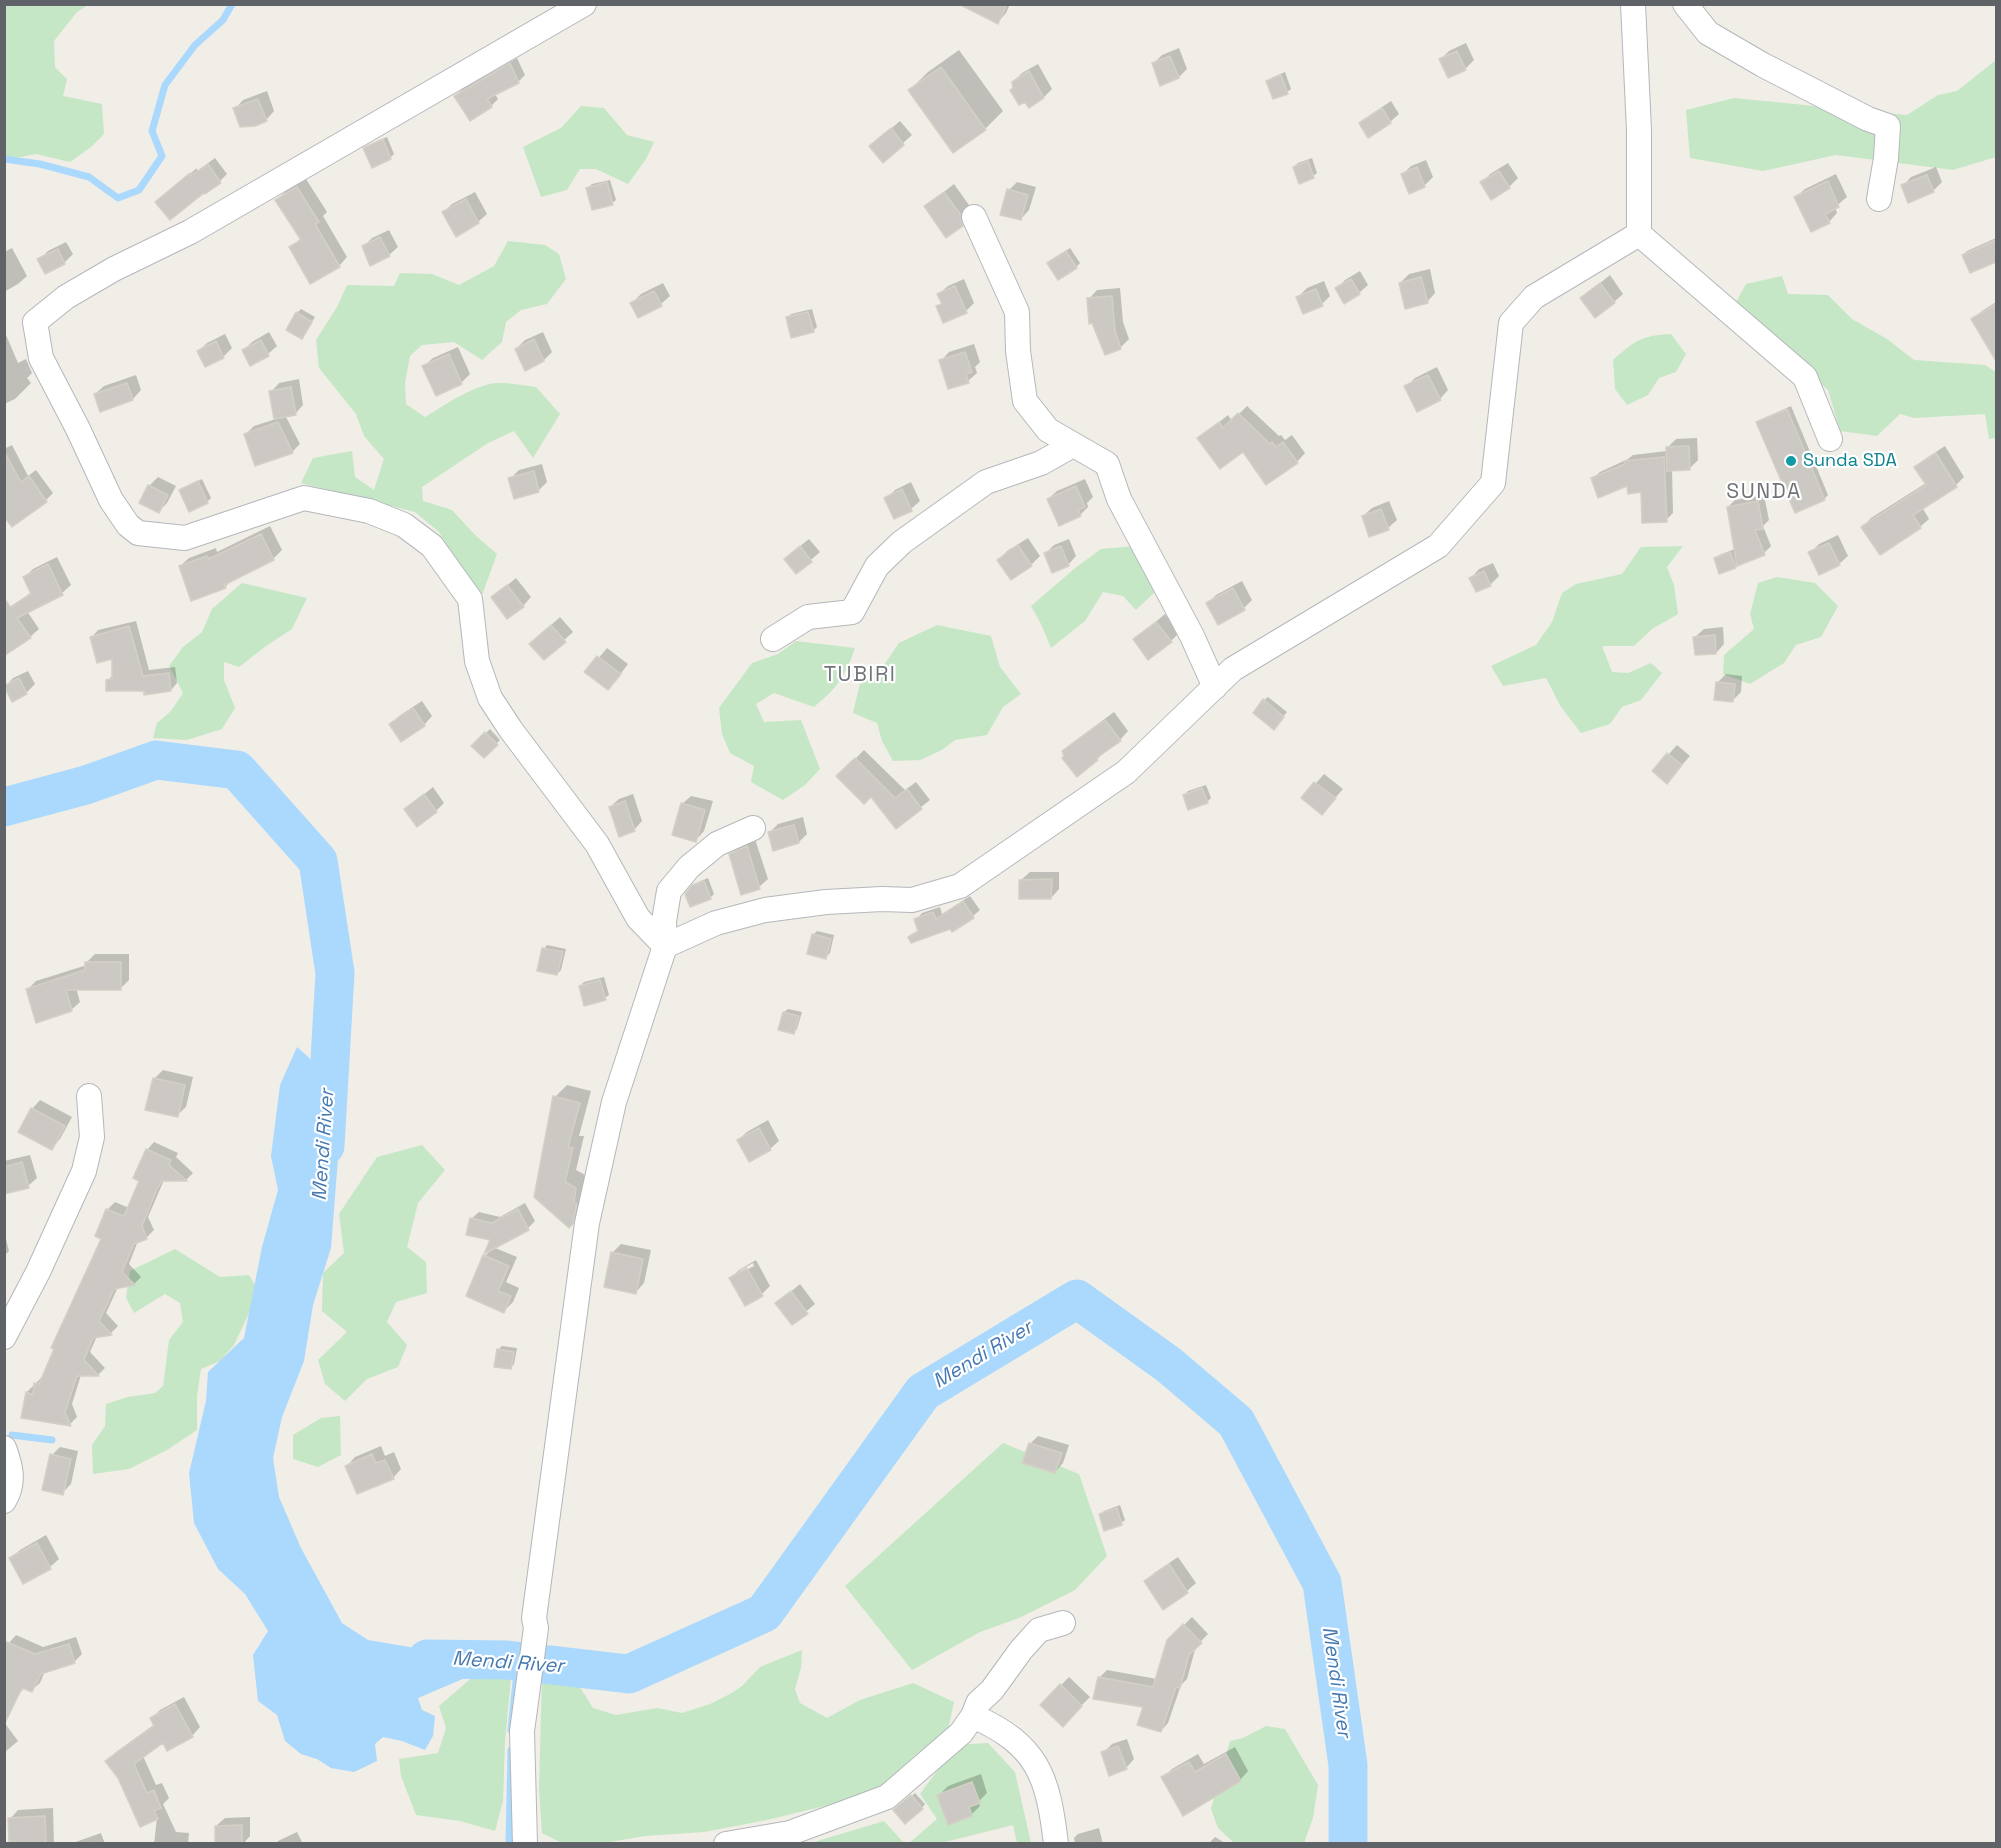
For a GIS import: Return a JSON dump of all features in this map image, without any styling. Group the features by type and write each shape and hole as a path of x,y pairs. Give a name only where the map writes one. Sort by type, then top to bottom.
{"street":[{"path":"584,4 200,227 114,269 66,297 35,322 41,358 111,500 128,525 138,533 185,538 304,498 369,511 404,525 432,546 470,599 477,661 490,698 511,730 597,843 638,918 664,946"},
{"path":"1633,4 1639,130 1639,234 1805,377 1830,439"},
{"path":"1685,4 1708,33 1763,65 1868,119 1888,126 1886,158 1879,199"},
{"path":"974,217 1017,312 1018,351 1025,401 1048,430 1107,464 1119,498 1192,636 1215,687"},
{"path":"664,946 716,923 765,910 826,902 912,900 960,886 1126,772 1233,669 1438,546 1493,483 1511,323 1534,297 1639,234"},
{"path":"773,639 808,617 852,612 877,566 902,542 986,482 1041,463 1073,445"},
{"path":"525,1844 522,1731 536,1628 534,1618 542,1549 587,1223 614,1102 664,946 664,921 669,891 689,867 717,844 753,828"},
{"path":"4,1337 38,1272 84,1171 92,1137 89,1096"},
{"path":"4,1448 10,1462 12,1479 9,1494 4,1501"},
{"path":"726,1844 790,1833 887,1797 961,1733 974,1716 978,1703 992,1690 1021,1650 1039,1630 1063,1623"},
{"path":"974,1716 997,1726 1012,1737 1033,1760 1046,1783 1056,1844"}],"green space":[{"path":"5,4 88,5 77,12 54,41 55,67 67,79 63,96 102,104 104,134 70,162 36,154 5,160"},
{"path":"1996,60 1996,157 1953,170 1836,155 1763,171 1690,158 1686,110 1734,98 1907,115 1938,95 1957,91"},
{"path":"581,106 604,108 627,135 654,142 646,159 628,184 596,169 580,169 567,190 541,197 523,147 561,128"},
{"path":"508,241 545,245 559,254 566,279 547,304 521,310 506,322 502,342 482,360 454,342 422,345 410,356 405,383 406,404 425,417 472,390 500,383 536,387 560,414 533,458 514,431 488,443 422,487 423,501 452,510 497,554 482,595 461,570 439,532 415,512 301,483 313,458 352,451 355,477 374,490 384,459 364,436 356,414 319,368 316,340 337,307 347,285 394,286 400,273 432,274 459,285 494,266"},
{"path":"1782,276 1788,294 1828,295 1852,319 1887,339 1914,360 1985,365 1996,372 1996,438 1989,439 1985,414 1914,418 1900,414 1877,436 1840,431 1828,390 1766,338 1735,304 1746,284"},
{"path":"1671,334 1686,354 1676,372 1659,378 1648,395 1627,405 1615,389 1613,360 1639,340"},
{"path":"1135,546 1158,589 1136,610 1123,596 1103,592 1085,621 1051,648 1031,606 1101,549"},
{"path":"1683,546 1667,567 1674,585 1678,614 1652,629 1634,646 1602,646 1612,672 1628,673 1651,663 1662,673 1641,700 1622,707 1610,724 1581,733 1561,707 1546,678 1503,686 1491,666 1536,645 1552,622 1562,593 1576,584 1622,574 1641,547"},
{"path":"1777,577 1815,583 1838,606 1821,637 1796,645 1784,663 1750,684 1723,674 1724,655 1754,629 1750,614 1758,583"},
{"path":"242,583 307,598 292,629 239,667 224,662 224,680 235,708 222,729 187,740 153,738 157,723 171,711 183,693 169,666 183,647 202,632 212,609"},
{"path":"937,625 991,636 1000,667 1021,694 1003,707 987,735 955,740 942,750 920,760 893,761 882,741 877,723 853,713 864,666 880,671 899,643"},
{"path":"796,641 855,648 840,681 814,707 774,693 756,704 764,722 801,720 820,769 805,785 783,800 751,782 754,766 730,753 722,734 719,708 752,663 778,654"},
{"path":"422,1145 445,1170 418,1203 407,1247 426,1262 427,1293 396,1302 387,1322 407,1345 398,1367 367,1379 345,1401 325,1384 318,1360 347,1332 322,1311 323,1273 344,1253 339,1214 377,1157"},
{"path":"175,1249 220,1277 249,1275 259,1292 234,1345 220,1361 201,1369 197,1396 197,1430 167,1450 129,1469 93,1474 92,1445 105,1426 106,1404 128,1397 155,1393 163,1386 169,1340 183,1322 180,1303 165,1294 134,1313 126,1298 130,1271"},
{"path":"340,1416 341,1455 318,1467 293,1459 293,1435 321,1418"},
{"path":"1003,1443 1079,1474 1107,1556 1075,1590 1019,1618 980,1632 912,1670 845,1586"},
{"path":"802,1650 801,1668 795,1689 800,1703 827,1718 860,1700 913,1683 954,1702 948,1730 914,1756 881,1787 833,1804 704,1832 645,1836 604,1843 562,1843 542,1833 539,1789 542,1677 556,1660 575,1679 593,1708 616,1715 657,1708 682,1713 710,1704 732,1693 760,1667"},
{"path":"512,1667 505,1742 503,1801 495,1831 460,1821 416,1815 401,1776 399,1759 438,1753 446,1728 439,1706 483,1668"},
{"path":"1266,1726 1285,1729 1318,1785 1313,1818 1304,1843 1234,1843 1218,1828 1211,1809 1230,1741 1243,1738"},
{"path":"988,1743 1015,1772 1031,1843 1017,1843 1013,1825 941,1843 908,1844 937,1819 920,1794 956,1745"},
{"path":"884,1821 904,1843 811,1843"}],"water":[{"path":"297,1047 315,1063 341,1120 331,1248 313,1305 304,1361 282,1417 273,1458 279,1497 301,1548 342,1623 368,1640 427,1650 491,1644 465,1678 418,1698 422,1710 435,1716 433,1736 425,1750 383,1737 375,1744 377,1761 354,1772 331,1768 317,1759 301,1754 285,1741 277,1715 258,1701 253,1655 268,1631 245,1594 218,1569 194,1523 189,1473 206,1401 208,1372 244,1338 262,1247 278,1190 271,1156 280,1085"}],"building":[{"path":"959,4 1007,4 998,24"},
{"path":"1457,51 1466,70 1448,78 1439,59"},
{"path":"1170,56 1179,78 1160,86 1152,63"},
{"path":"510,63 519,83 487,99 492,107 470,121 454,96"},
{"path":"941,67 986,130 953,153 908,90"},
{"path":"1029,71 1044,98 1029,108 1025,102 1019,105 1010,90 1013,88 1012,82"},
{"path":"1281,75 1288,94 1273,99 1266,81"},
{"path":"258,99 267,121 255,126 240,127 233,108"},
{"path":"1382,108 1391,123 1368,138 1359,123"},
{"path":"891,128 904,145 883,163 869,146"},
{"path":"383,139 391,159 372,168 363,148"},
{"path":"1308,161 1314,178 1299,184 1293,167"},
{"path":"208,164 221,183 204,193 170,220 155,202 190,173 190,176"},
{"path":"1417,167 1425,187 1409,194 1401,174"},
{"path":"1499,171 1510,188 1491,200 1480,182"},
{"path":"1927,175 1934,192 1908,203 1901,185"},
{"path":"1828,181 1839,207 1825,214 1830,223 1811,232 1794,197"},
{"path":"607,182 613,205 592,210 586,188"},
{"path":"297,187 319,222 315,224 340,267 310,284 289,247 301,240 275,200"},
{"path":"1007,189 1028,195 1021,220 1000,215"},
{"path":"944,192 960,214 963,226 946,238 924,206"},
{"path":"466,199 479,223 456,237 442,212"},
{"path":"380,237 390,256 370,266 362,246"},
{"path":"1996,240 1996,262 1970,273 1962,255"},
{"path":"58,249 65,264 45,274 37,259"},
{"path":"1066,251 1077,268 1058,280 1047,263"},
{"path":"1421,277 1428,303 1405,309 1399,283"},
{"path":"1351,279 1360,294 1344,304 1335,288"},
{"path":"1600,283 1615,303 1595,318 1580,298"},
{"path":"955,286 967,313 943,323 936,306 942,304 937,294"},
{"path":"1316,289 1323,306 1303,314 1296,297"},
{"path":"654,291 662,306 638,318 630,303"},
{"path":"1112,296 1115,331 1121,349 1105,355 1092,323 1089,324 1087,298"},
{"path":"1996,304 1996,361 1971,319"},
{"path":"296,312 312,322 302,339 286,330"},
{"path":"808,312 814,332 791,338 786,317"},
{"path":"534,339 544,361 525,371 515,349"},
{"path":"261,340 269,356 250,366 242,350"},
{"path":"216,341 224,358 205,367 197,351"},
{"path":"965,352 972,372 966,374 969,383 948,389 939,360"},
{"path":"449,354 462,384 436,396 422,366"},
{"path":"1428,375 1441,400 1417,412 1404,386"},
{"path":"127,383 133,400 100,412 94,394"},
{"path":"291,387 296,415 274,419 269,391"},
{"name":"Sunda SDA","path":"1787,409 1825,500 1795,513 1756,422"},
{"path":"1238,413 1270,444 1272,442 1276,447 1283,442 1298,463 1266,485 1243,452 1220,469 1197,438 1219,422 1223,428"},
{"path":"278,422 293,453 255,466 244,434"},
{"path":"1689,446 1690,470 1667,471 1666,447"},
{"path":"4,451 21,482 29,476 47,502 12,527 4,517"},
{"path":"1936,453 1957,487 1913,515 1921,528 1880,555 1861,527 1926,485 1914,467"},
{"path":"1664,457 1667,522 1642,523 1641,492 1628,494 1627,486 1598,498 1591,478 1625,464 1624,461"},
{"path":"534,471 539,492 514,499 508,478"},
{"path":"198,481 208,503 189,512 179,490"},
{"path":"148,485 168,495 159,513 139,503"},
{"path":"1076,486 1085,507 1078,510 1081,516 1059,526 1047,499"},
{"path":"902,489 912,511 894,519 884,498"},
{"path":"1758,501 1763,529 1755,530 1765,555 1737,566 1727,507"},
{"path":"1381,509 1389,530 1369,537 1362,516"},
{"path":"261,534 274,560 224,585 226,588 191,601 179,566 207,556 209,559"},
{"path":"1829,543 1840,565 1819,575 1808,552"},
{"path":"1018,545 1032,566 1011,580 997,560"},
{"path":"800,546 812,562 796,574 784,559"},
{"path":"1061,546 1069,566 1052,573 1044,553"},
{"path":"1730,552 1736,568 1719,574 1714,558"},
{"path":"48,564 63,595 17,618 31,638 4,656 4,598 11,608 31,594 23,577"},
{"path":"1484,571 1491,586 1476,592 1469,578"},
{"path":"507,585 524,607 507,619 491,597"},
{"path":"1233,588 1245,610 1218,625 1206,603"},
{"path":"1156,622 1172,642 1148,660 1133,639"},
{"path":"551,625 566,642 544,660 529,644"},
{"path":"129,626 143,676 169,673 171,691 144,695 144,691 106,691 106,680 112,679 112,659 97,663 90,637"},
{"path":"1715,635 1716,654 1695,655 1693,637"},
{"path":"597,656 621,674 608,690 584,672"},
{"path":"19,678 27,694 12,702 4,686"},
{"path":"1716,682 1735,684 1733,702 1714,700"},
{"path":"1263,699 1284,717 1274,730 1253,713"},
{"path":"413,708 425,726 401,742 389,724"},
{"path":"1105,720 1121,741 1096,758 1098,760 1077,777 1062,758 1064,756 1062,751"},
{"path":"485,732 498,745 484,758 471,746"},
{"path":"1667,753 1682,765 1667,784 1652,771"},
{"path":"855,758 895,798 907,789 922,809 896,829 871,797 864,804 836,776"},
{"path":"1314,782 1336,798 1322,815 1301,798"},
{"path":"1202,788 1208,803 1188,810 1183,795"},
{"path":"424,794 437,812 417,827 404,809"},
{"path":"625,801 635,831 619,837 609,807"},
{"path":"681,803 705,810 696,842 672,835"},
{"path":"794,825 799,843 773,851 768,832"},
{"path":"747,846 760,889 741,895 729,854"},
{"path":"1052,879 1051,899 1019,899 1019,880"},
{"path":"704,881 711,899 690,907 685,894 692,885"},
{"path":"963,901 974,918 952,932 950,929 911,943 908,937 918,931 914,919 933,912 936,919"},
{"path":"812,934 831,939 826,959 807,954"},
{"path":"542,948 563,952 557,975 537,971"},
{"path":"85,962 121,962 121,990 66,990 72,1011 36,1023 26,989 85,970"},
{"path":"600,980 606,1000 584,1006 579,986"},
{"path":"783,1012 799,1016 794,1034 778,1030"},
{"path":"153,1078 185,1085 178,1117 145,1110"},
{"path":"553,1096 580,1103 568,1147 573,1148 565,1182 576,1188 574,1202 577,1204 573,1224 569,1228 534,1197"},
{"path":"31,1108 65,1126 52,1150 18,1132"},
{"path":"759,1128 771,1150 749,1162 737,1140"},
{"path":"146,1149 171,1160 169,1165 187,1181 162,1181 157,1189 142,1226 147,1239 134,1244 122,1272 135,1285 114,1289 99,1321 112,1335 93,1338 84,1360 99,1376 77,1376 65,1412 71,1426 21,1418 26,1392 33,1395 34,1383 39,1384 54,1349 51,1348 101,1239 95,1236 106,1209 124,1216 139,1181 133,1178"},
{"path":"22,1162 29,1188 4,1194 4,1167"},
{"path":"518,1209 529,1230 484,1254 490,1240 466,1235 470,1218 492,1223"},
{"path":"611,1252 643,1259 636,1294 604,1287"},
{"path":"483,1255 509,1266 498,1291 511,1296 504,1313 466,1296"},
{"path":"747,1268 763,1296 745,1306 729,1278"},
{"path":"791,1291 808,1314 792,1325 775,1303"},
{"path":"497,1349 514,1352 511,1369 494,1367"},
{"path":"1029,1443 1062,1453 1055,1473 1022,1463"},
{"path":"50,1454 71,1459 63,1495 42,1490"},
{"path":"372,1454 376,1463 385,1460 394,1479 357,1494 345,1466"},
{"path":"1117,1508 1122,1525 1104,1531 1099,1514"},
{"path":"37,1543 51,1569 23,1584 9,1558"},
{"path":"1169,1564 1188,1593 1163,1610 1144,1581"},
{"path":"1183,1624 1202,1643 1189,1655 1180,1688 1176,1687 1161,1732 1137,1725 1143,1707 1093,1699 1098,1677 1153,1687 1167,1640"},
{"path":"4,1641 35,1654 69,1644 75,1663 41,1674 32,1692 22,1688 4,1725"},
{"path":"1060,1684 1082,1706 1063,1727 1040,1705"},
{"path":"175,1704 193,1737 167,1751 163,1743 134,1764 147,1793 154,1790 161,1808 154,1811 158,1819 140,1827 118,1778 105,1761 154,1726 150,1718"},
{"path":"1118,1746 1127,1769 1109,1776 1101,1752"},
{"path":"1226,1754 1241,1781 1183,1816 1161,1777 1189,1762 1195,1772"},
{"path":"972,1782 980,1803 969,1807 972,1816 948,1825 937,1795"},
{"path":"911,1795 923,1809 905,1824 893,1810"},
{"path":"45,1816 46,1844 17,1844 16,1841 9,1841 8,1818"},
{"path":"242,1825 242,1844 215,1844 215,1826"}],"waterway":[{"path":"4,159 40,164 89,177 118,198 139,190 162,156 152,131 165,85 195,45 223,20 232,4"},
{"name":"Mendi River","path":"4,807 86,785 156,760 237,770 318,861 335,973 325,1146"},
{"name":"Mendi River","path":"427,1659 507,1660 629,1674 764,1613 923,1392 1077,1299 1169,1365 1236,1422 1322,1583 1348,1765 1348,1844"},
{"path":"12,1435 52,1440"},
{"path":"511,1730 518,1662"},
{"path":"509,1844 511,1750"}],"place":[{"name":"Sunda SDA","path":"1791,461"}],"district":[{"name":"SUNDA","path":"1764,492"},
{"name":"TUBIRI","path":"860,675"}]}
